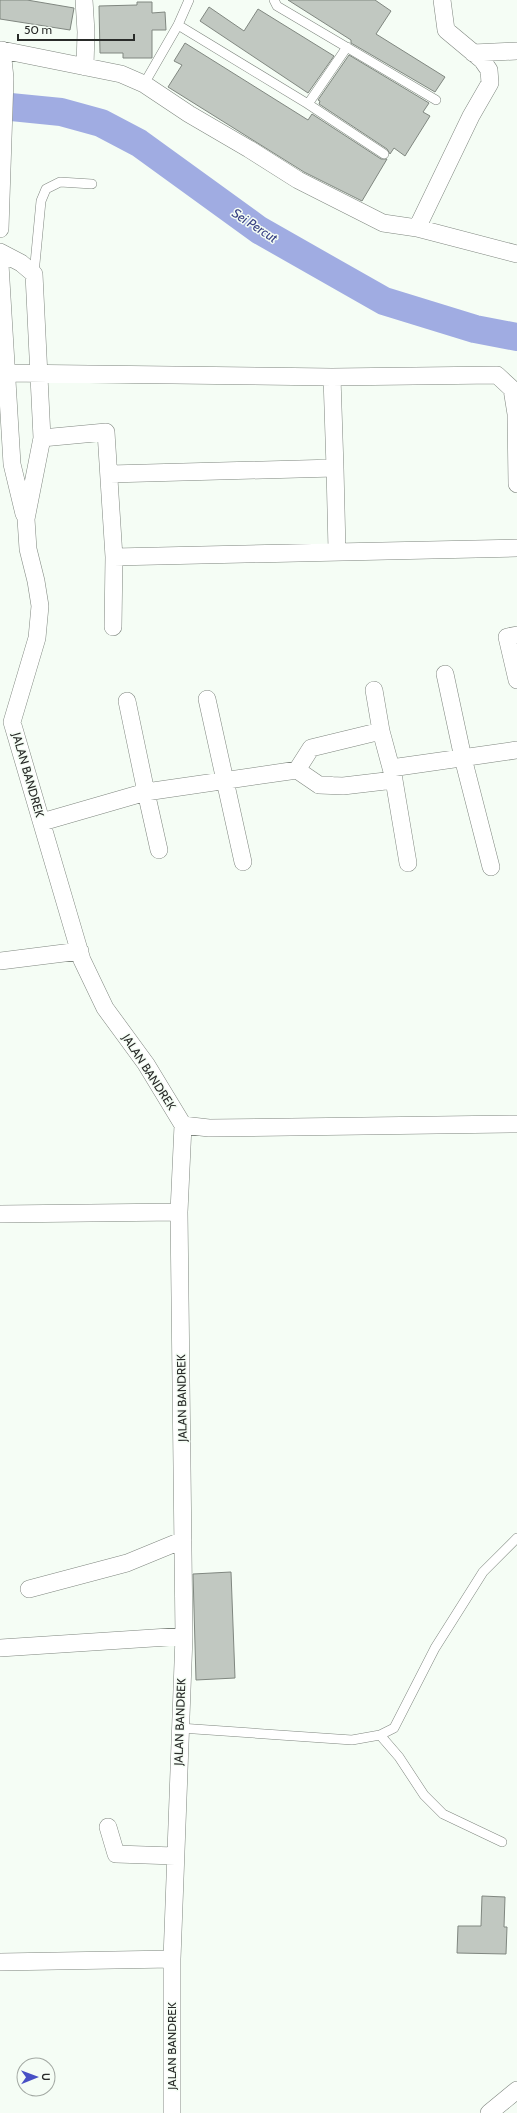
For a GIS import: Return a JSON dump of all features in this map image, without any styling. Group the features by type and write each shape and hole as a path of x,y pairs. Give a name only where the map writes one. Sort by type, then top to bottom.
{"street":[{"path":"84,0 86,32 85,66"},
{"path":"417,228 471,116 490,83 489,70 482,60 446,30 442,0"},
{"path":"0,229 6,78 1,50 121,74 144,84 189,114 250,148 298,180 383,222 417,228 517,254"},
{"path":"473,53 517,52"},
{"path":"0,252 21,263 34,274 42,438 26,519"},
{"path":"0,264 12,464 26,519 28,549 36,581 40,606 38,638 6,722"},
{"path":"6,372 40,374 332,377 497,374 512,389 516,414 517,484"},
{"path":"332,377 337,550"},
{"path":"42,438 106,432 110,474 114,556 113,627"},
{"path":"110,474 335,468"},
{"path":"114,556 337,550 517,548"},
{"path":"517,635 507,637 517,680"},
{"path":"445,674 463,758 491,867"},
{"path":"374,690 381,731 392,774 408,863"},
{"path":"207,699 243,862"},
{"path":"127,701 159,850"},
{"name":"JALAN BANDREK","path":"6,722 42,822 80,951 105,1008 146,1064 183,1126 180,1212 184,1636 172,1958 172,2113"},
{"path":"297,770 311,748 381,731"},
{"path":"42,822 146,792 226,782 297,770 325,785 343,786 463,758 517,750"},
{"path":"0,961 80,951"},
{"path":"183,1126 210,1128 517,1124"},
{"path":"0,1214 180,1212"},
{"path":"29,1589 127,1563 183,1540"},
{"path":"0,1648 184,1636"},
{"path":"108,1827 116,1854 175,1856"},
{"path":"0,1962 172,1958"},
{"path":"489,2113 517,2090"}],"lane":[{"path":"144,84 178,25 189,0"},
{"path":"274,0 277,6 436,100"},
{"path":"178,25 308,104 384,154"},
{"path":"308,104 347,47"},
{"path":"34,274 41,201 46,189 60,182 92,184"},
{"path":"180,1728 352,1740 380,1735 394,1728 435,1648 482,1572 517,1538"},
{"path":"380,1735 399,1757 424,1795 443,1814 502,1842"}],"building":[{"path":"0,0 27,0 74,8 70,30 0,19"},
{"path":"288,0 375,0 391,11 376,34 445,77 435,92 351,43 351,40"},
{"path":"137,2 152,2 152,13 165,12 166,30 152,30 152,58 123,58 123,53 100,53 99,6 137,5"},
{"path":"209,7 244,31 258,9 334,56 308,93 200,21"},
{"path":"185,43 308,120 312,114 381,159 387,159 362,201 304,172 168,87 182,65 174,61"},
{"path":"349,55 429,103 423,112 430,116 405,156 394,148 390,154 387,149 319,104 320,101 318,100"},
{"path":"231,1572 235,1678 196,1680 193,1574"},
{"path":"482,1896 505,1897 504,1927 507,1927 506,1954 457,1953 458,1926 481,1926"}],"waterway":[{"name":"Sei Percut","path":"0,106 61,112 101,123 139,143 259,230 384,301 475,329 517,337"}]}
